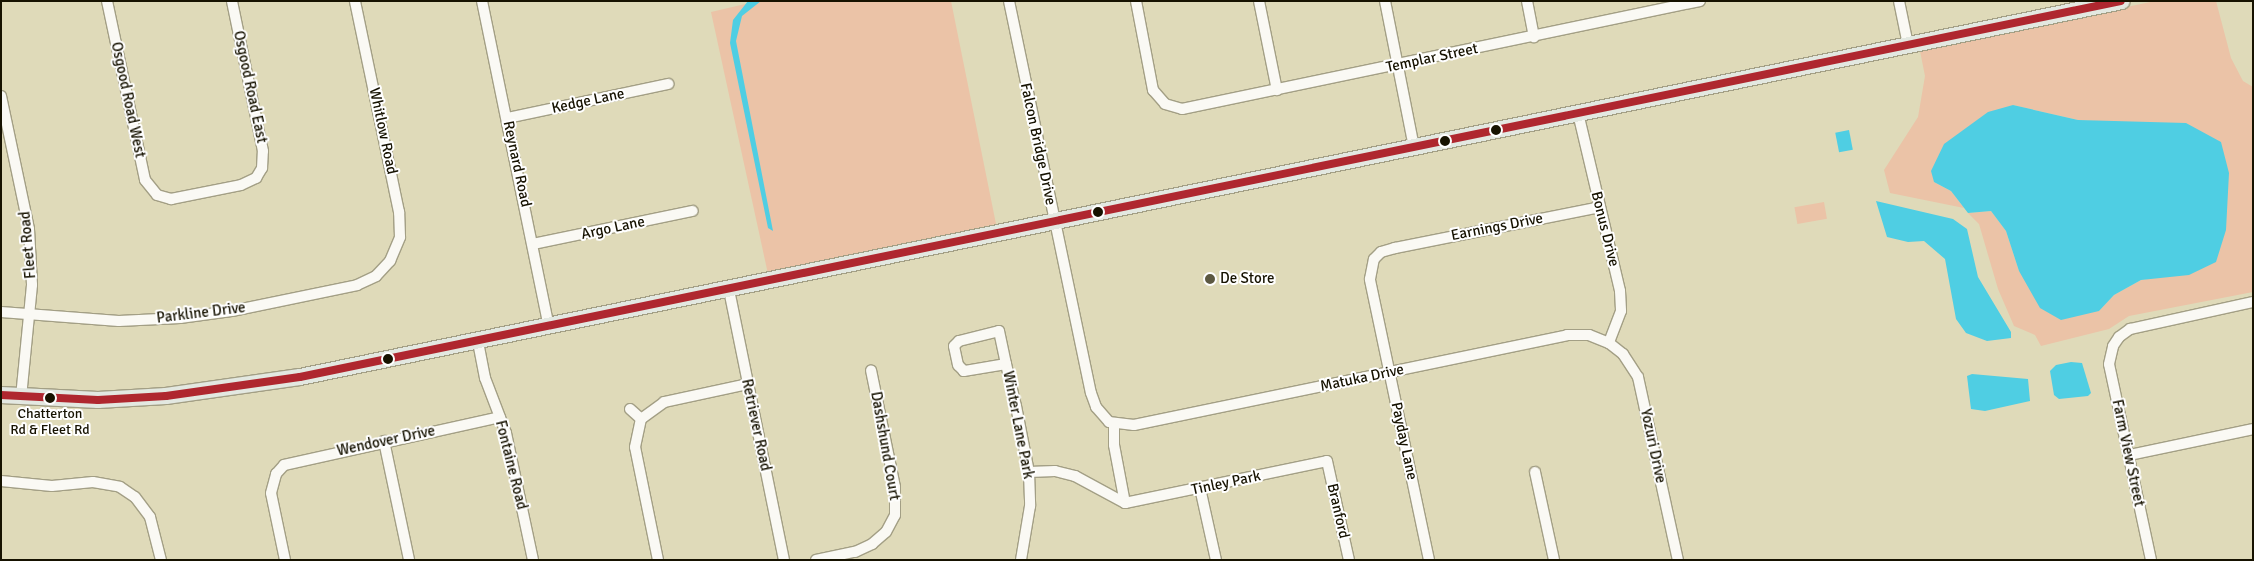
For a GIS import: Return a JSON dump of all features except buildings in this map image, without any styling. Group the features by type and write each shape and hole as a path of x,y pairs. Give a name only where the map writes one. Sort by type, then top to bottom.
{"main road":[{"path":"1,395 98,400 230,389 478,342 2116,2"}],"street":[{"name":"Osgood Road West","path":"107,1 148,186 157,195 176,199 246,183 259,173"},
{"name":"Osgood Road East","path":"232,1 263,151 259,173"},
{"name":"Whitlow Road","path":"356,1 400,212 400,237 390,261"},
{"name":"Reynard Road","path":"482,1 549,327"},
{"name":"Falcon Bridge Drive","path":"1009,1 1091,393 1096,407 1114,425"},
{"name":"Templar Street","path":"1136,1 1151,84 1165,104 1188,109 1534,37 1661,5 1700,1"},
{"path":"1259,1 1277,90"},
{"path":"1385,1 1414,147"},
{"path":"1527,1 1534,37"},
{"path":"1899,1 1908,45"},
{"name":"Kedge Lane","path":"507,118 668,84"},
{"name":"Fleet Road","path":"1,96 29,229 32,286 21,397"},
{"name":"Bonus Drive","path":"1578,114 1620,291 1621,311 1609,343"},
{"name":"Earnings Drive","path":"1395,248 1600,207"},
{"name":"Argo Lane","path":"533,244 693,211"},
{"name":"Payday Lane","path":"1395,248 1381,252 1369,273 1430,560"},
{"name":"Parkline Drive","path":"1,312 119,321 232,311 357,285 376,276 390,261"},
{"name":"Retriever Road","path":"729,290 784,560"},
{"name":"Farm View Street","path":"2151,560 2109,364 2113,346 2119,337 2130,328 2253,302"},
{"name":"Winter Lane Park","path":"1006,364 964,371 958,365 954,346 958,341 999,331 1029,472 1030,506 1021,560"},
{"name":"Matuka Drive","path":"1114,425 1134,425 1566,335 1589,335 1609,343"},
{"name":"Fontaine Road","path":"478,342 484,378 500,417 533,560"},
{"name":"Yozuri Drive","path":"1609,343 1623,354 1638,378 1678,560"},
{"name":"Dashshund Court","path":"816,560 855,552 872,544 886,532 895,515 895,487 871,370"},
{"path":"658,560 635,447 635,434 641,419 664,402 748,384"},
{"path":"630,409 641,419"},
{"name":"Wendover Drive","path":"285,560 271,493 276,474 284,465 296,460 500,417"},
{"path":"1114,425 1114,445 1125,503"},
{"path":"2129,455 2253,429"},
{"path":"384,441 409,560"},
{"name":"Tinley Park","path":"1125,503 1326,462"},
{"name":"Branford","path":"1326,462 1349,560"},
{"path":"1029,472 1055,471 1075,476 1125,503"},
{"path":"1535,472 1554,560"},
{"path":"1,481 52,486 93,482 126,490 150,517 161,560"},
{"path":"1200,488 1216,560"}],"shaded area":[{"path":"758,1 951,1 996,224 768,274 711,12"},
{"path":"2155,1 2216,1 2231,58 2243,81 2253,87 2253,292 2129,316 2109,329 2041,346 2035,335 2014,326 1998,289 1979,224 1968,213 1991,211 2006,231 2019,271 2099,311 2114,295 2141,280 2160,277 2128,123 2078,120 2013,105 1934,182 1951,191 1964,208 1890,193 1884,170 1918,117 1925,76 1920,51"},
{"path":"1824,202 1827,219 1797,224 1794,207"}],"water":[{"path":"748,1 761,1 742,16 736,41 773,231 768,228 730,43 733,20"},
{"path":"2013,105 2078,120 2186,123 2221,142 2229,173 2226,230 2216,262 2189,275 2141,280 2114,295 2099,311 2061,320 2040,308 2019,271 2006,231 1991,211 1968,213 1951,191 1934,182 1931,171 1944,144 1988,112"},
{"path":"1849,130 1853,150 1839,152 1835,133"},
{"path":"1876,201 1953,219 1967,229 1978,277 2011,332 2011,338 1987,341 1966,333 1956,319 1945,259 1924,241 1908,242 1887,237"},
{"path":"2071,362 2082,363 2091,393 2088,396 2059,399 2054,395 2050,371 2056,365"},
{"path":"1972,374 2028,379 2030,401 1985,411 1971,409 1967,376"}],"transit line":[{"path":"1,395 98,400 166,396 300,377 2121,1"}],"place":[{"name":"De Store","path":"1210,279"},
{"name":"Chatterton Rd & Fleet Rd","path":"50,398"}]}
